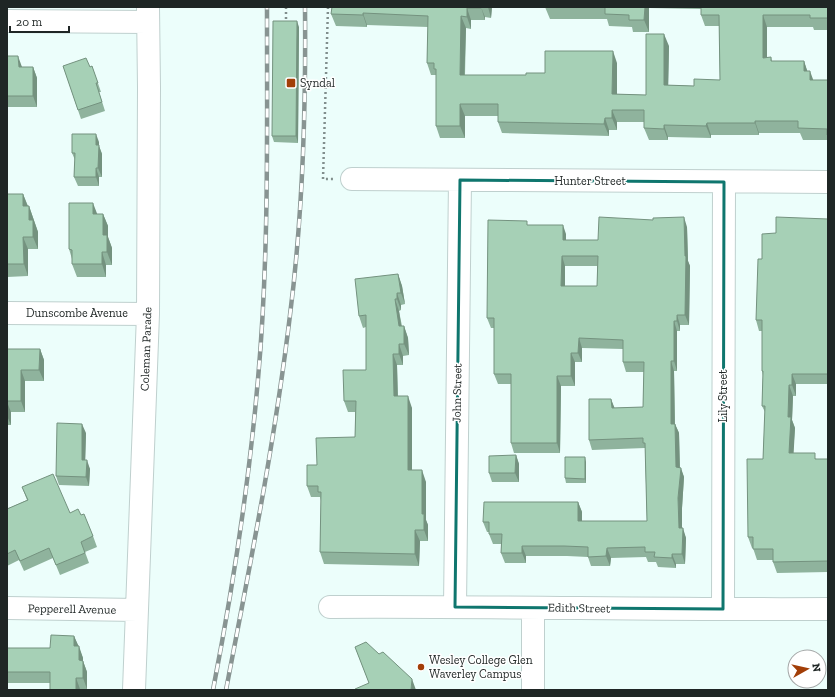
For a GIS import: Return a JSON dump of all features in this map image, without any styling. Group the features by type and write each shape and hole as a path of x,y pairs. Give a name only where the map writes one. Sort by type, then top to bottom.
{"street":[{"path":"7,21 148,14"},
{"name":"Coleman Parade","path":"134,690 148,314 148,14"},
{"name":"Hunter Street","path":"352,179 828,182"},
{"name":"John Street","path":"455,607 460,180"},
{"name":"Lily Street","path":"723,610 724,182"},
{"name":"Dunscombe Avenue","path":"7,313 148,314"},
{"name":"Edith Street","path":"330,607 723,610 828,609"},
{"name":"Pepperell Avenue","path":"7,608 137,610"},
{"path":"533,608 533,690"}],"path":[{"path":"286,7 286,28"},
{"path":"328,7 323,178 352,179"}],"highlighted area":[{"path":"460,180 724,182 723,609 455,607"}],"building":[{"path":"332,7 481,7 467,8 467,17 461,16 460,75 526,75 526,73 545,73 545,51 613,51 612,94 646,95 646,34 664,34 664,85 694,86 694,79 720,80 719,15 701,15 701,7 828,7 828,18 810,18 810,15 763,15 763,58 771,57 771,61 804,61 804,71 810,71 810,80 828,80 828,135 827,129 798,128 798,121 707,123 706,126 664,125 664,129 644,128 644,110 612,110 612,118 605,118 604,124 498,122 498,104 460,104 460,126 436,126 436,69 434,69 434,63 427,63 428,16 363,13 363,15 331,14"},
{"path":"605,7 645,7 644,20 629,20 629,15 605,14"},
{"path":"273,21 297,21 296,136 272,136"},
{"path":"7,56 18,56 19,67 33,67 33,96 7,96"},
{"path":"86,58 90,67 92,66 98,83 96,83 102,102 78,110 63,66"},
{"path":"72,134 96,134 96,145 99,145 96,177 74,177 75,153 72,153"},
{"path":"7,194 23,194 23,206 29,206 29,220 33,220 33,237 23,237 24,264 7,264"},
{"path":"69,203 93,203 93,214 103,214 103,235 107,235 107,252 102,252 102,264 72,264 72,250 69,249"},
{"path":"599,217 653,220 653,218 684,217 686,256 685,315 677,315 677,321 674,321 674,361 671,361 671,424 675,424 676,467 681,468 678,498 679,528 683,528 682,554 672,554 672,558 654,557 655,552 645,552 645,547 607,548 606,556 588,557 588,547 564,546 522,546 522,553 501,553 502,534 489,534 489,522 483,522 484,502 578,502 578,521 647,521 645,443 643,443 643,438 589,440 589,399 611,399 612,408 643,407 644,362 623,362 623,340 579,338 578,353 571,353 571,376 557,376 557,443 511,443 511,374 494,374 494,318 487,318 488,220 527,221 527,225 563,225 563,240 598,240","holes":["562,256 598,256 597,286 561,286"]},
{"path":"776,217 828,219 828,374 792,374 792,385 789,385 788,417 791,417 789,453 815,453 815,459 828,459 828,561 773,562 773,549 753,549 753,537 748,537 747,459 763,459 765,406 762,406 762,320 756,320 758,259 762,259 762,234 776,233"},
{"path":"398,274 401,293 397,293 397,299 395,299 399,326 404,326 404,344 399,344 399,354 393,354 394,396 408,396 408,470 422,470 422,514 424,514 424,530 415,530 415,554 320,552 321,492 318,492 318,486 307,486 307,465 317,465 316,438 355,437 356,401 344,401 343,370 366,370 366,315 359,316 355,279"},
{"path":"7,349 40,349 39,370 21,370 21,401 7,401"},
{"path":"57,423 82,424 82,460 87,460 86,477 56,476"},
{"path":"516,455 515,473 489,473 489,456"},
{"path":"565,457 585,457 585,479 565,478"},
{"path":"53,474 70,513 78,509 81,515 84,514 93,536 81,542 85,553 56,565 49,548 20,561 15,550 7,554 7,509 28,500 22,487"},
{"path":"51,635 74,636 74,646 79,646 79,660 83,661 83,678 76,678 76,690 50,690 50,672 7,672 7,648 50,648"},
{"path":"366,642 379,654 383,652 412,679 411,690 355,690 369,683 355,647"}],"railway":[{"path":"213,690 240,535 250,457 262,333 266,240 267,7"},
{"path":"226,690 253,550 277,409 290,315 298,238 303,161 305,7"}],"place":[{"name":"Syndal","path":"291,83"},
{"name":"Wesley College Glen Waverley Campus","path":"421,667"}]}
